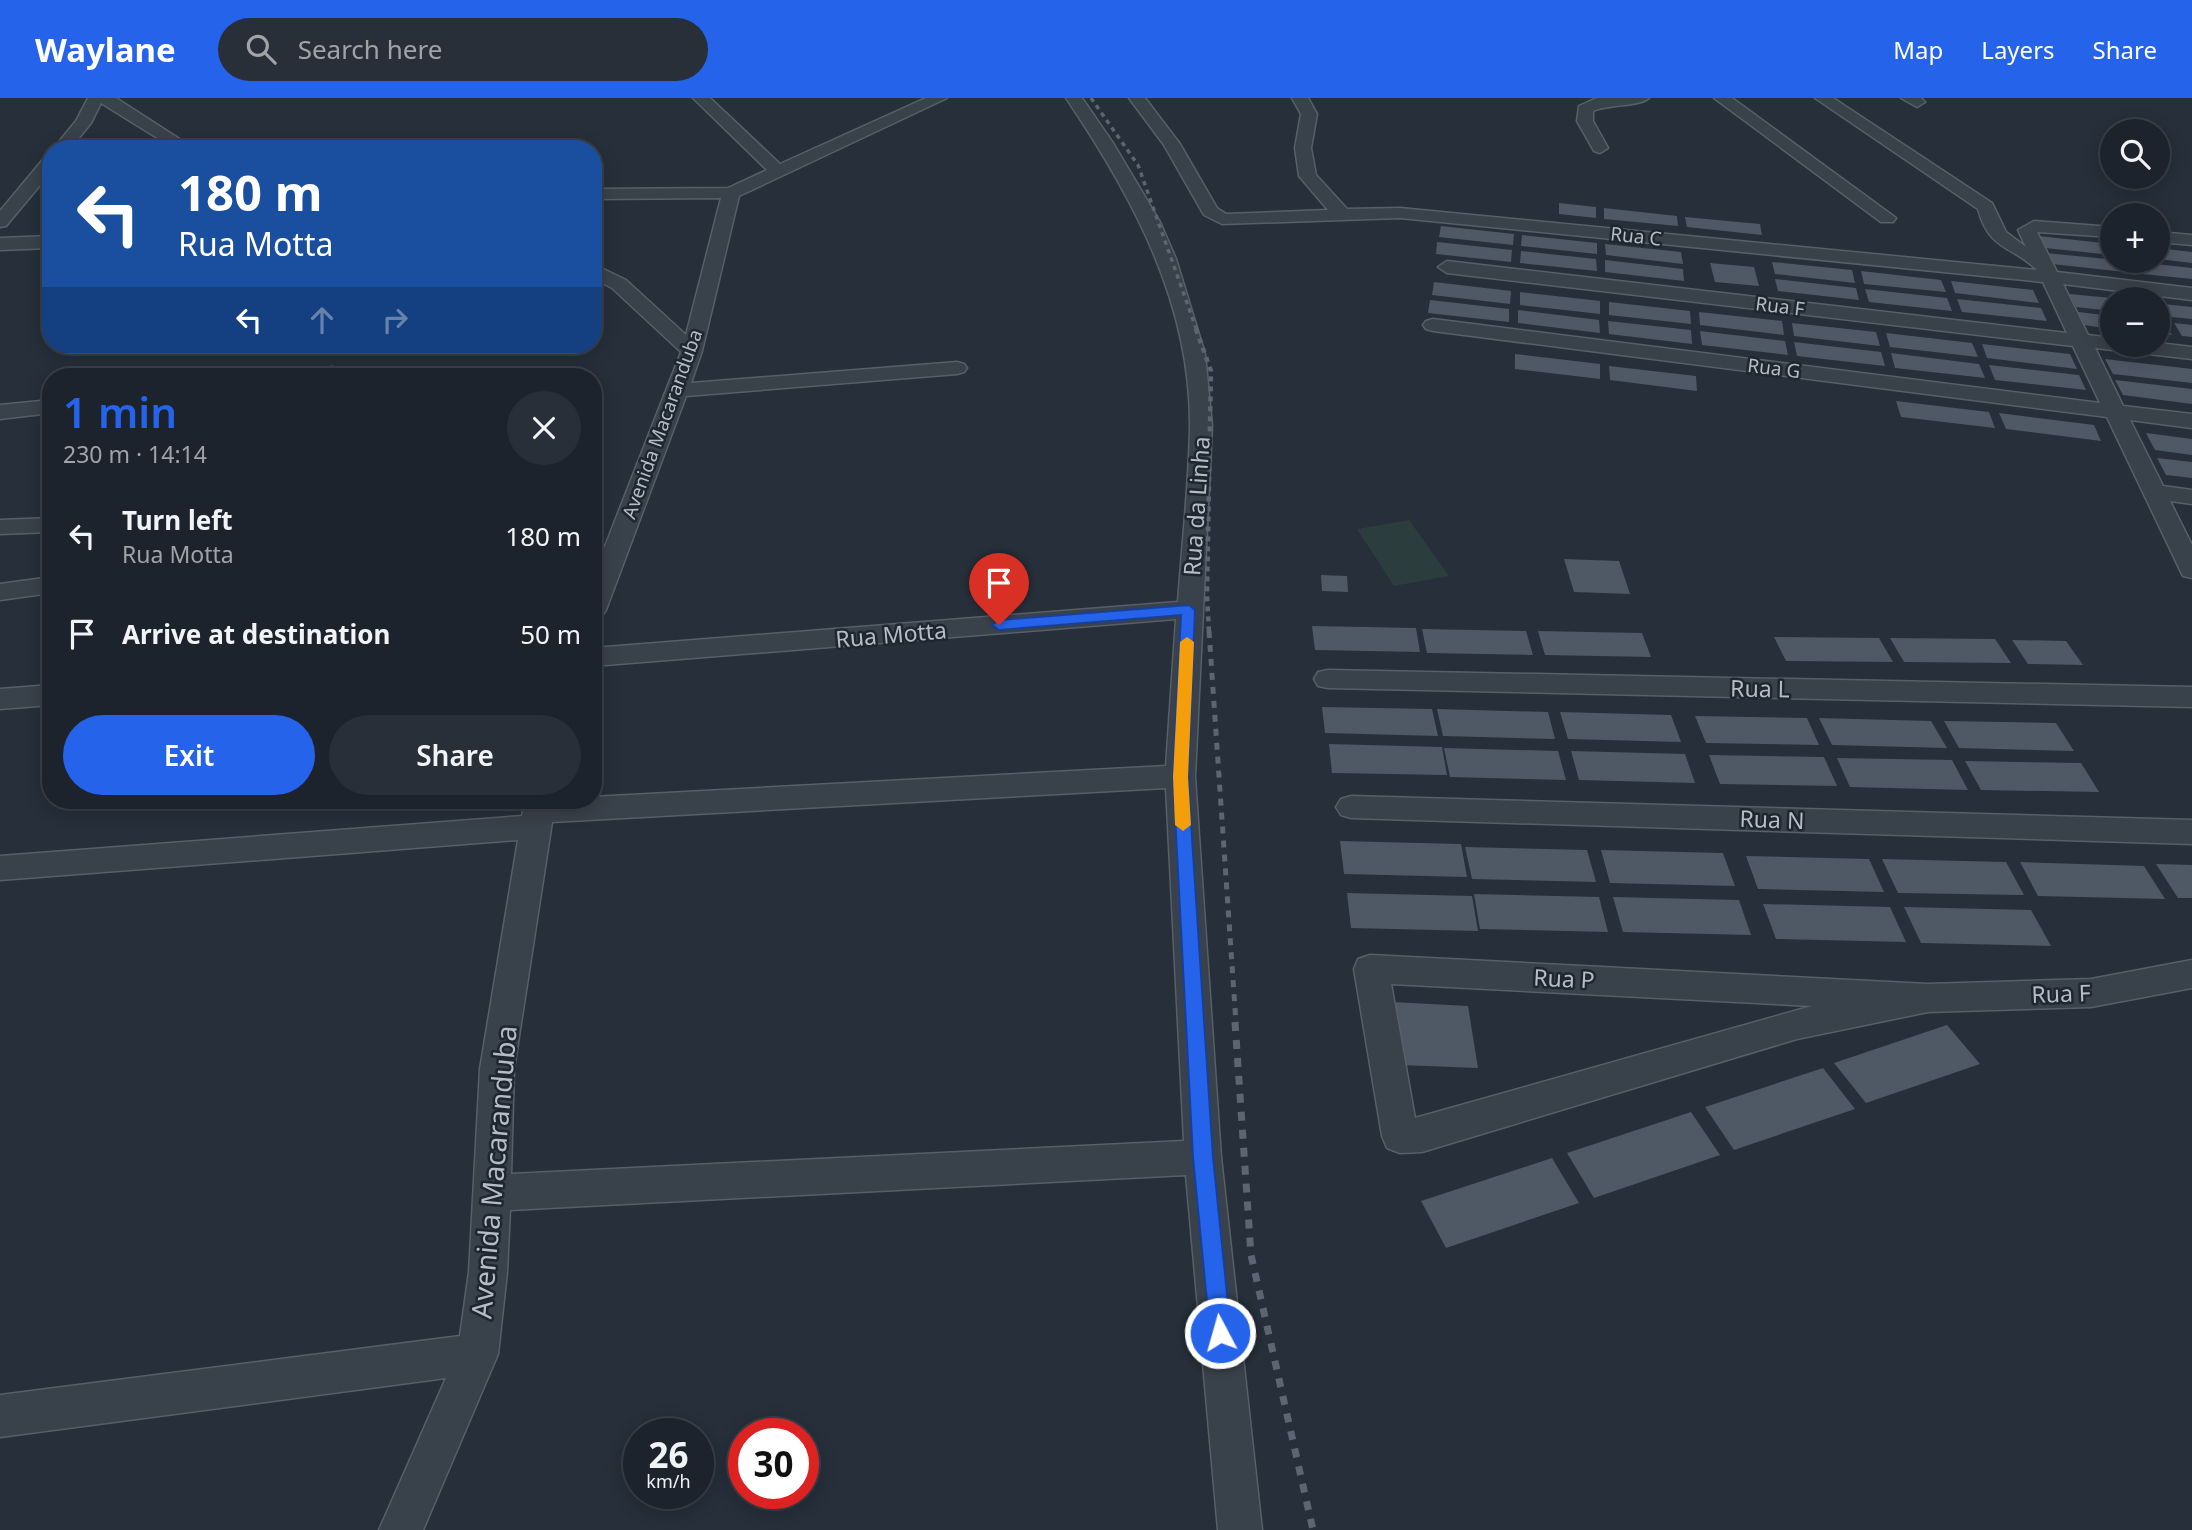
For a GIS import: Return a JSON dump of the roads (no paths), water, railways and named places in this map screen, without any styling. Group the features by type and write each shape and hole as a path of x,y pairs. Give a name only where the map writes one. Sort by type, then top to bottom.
{"street":[{"path":"69,140 83,123 96,98"},
{"path":"105,98 173,140"},
{"path":"701,98 778,171"},
{"path":"602,194 731,193 939,98"},
{"name":"Rua da Linha","path":"1074,98 1105,143 1150,222 1167,259 1195,354 1201,426 1180,777 1203,1157 1240,1530"},
{"name":"Rua C","path":"1138,98 1172,144 1210,211 1222,219 1400,213 2046,270 2192,294"},
{"path":"1300,98 1309,114 1303,148 1308,176 1342,215"},
{"path":"1600,148 1585,121 1584,109 1600,100 1641,98"},
{"path":"1723,98 1887,218"},
{"path":"1823,98 1986,207 1991,227 2005,242 2046,270"},
{"path":"0,222 42,173"},
{"name":"Avenida Macaranduba","path":"602,586 692,351 731,193"},
{"path":"2100,231 2045,226 2034,226 2027,230 2192,570"},
{"path":"2170,238 2192,240"},
{"path":"0,244 42,242"},
{"name":"Rua F","path":"1447,267 2100,343"},
{"path":"602,275 619,285 692,351"},
{"name":"Rua G","path":"1433,325 2192,421"},
{"name":"Rua F","path":"2170,351 2192,353"},
{"path":"677,390 957,368"},
{"path":"0,412 42,407"},
{"path":"2152,492 2192,498"},
{"path":"0,527 42,525"},
{"path":"0,592 42,586"},
{"name":"Rua Motta","path":"602,656 1189,610"},
{"name":"Rua L","path":"1328,679 2192,697"},
{"path":"0,699 42,696"},
{"path":"602,808 1091,779 1180,777"},
{"name":"Rua N","path":"1351,807 2192,832"},
{"path":"0,868 588,809"},
{"name":"Avenida Macaranduba","path":"401,1530 478,1354 488,1272 497,1069 538,812"},
{"name":"Rua P","path":"1373,968 1927,998 1797,1024 1422,1135 1400,1136 1376,991 1370,970 1373,968"},
{"name":"Rua F","path":"1927,998 2091,993 2192,974"},
{"path":"491,1193 1203,1157"},
{"path":"0,1416 478,1354"}],"railway":[{"path":"1091,98 1138,165 1197,331"},
{"path":"1196,329 1211,371 1207,596 1209,632"},
{"path":"1209,631 1236,1023"},
{"path":"1235,1022 1251,1255 1313,1530"}]}
